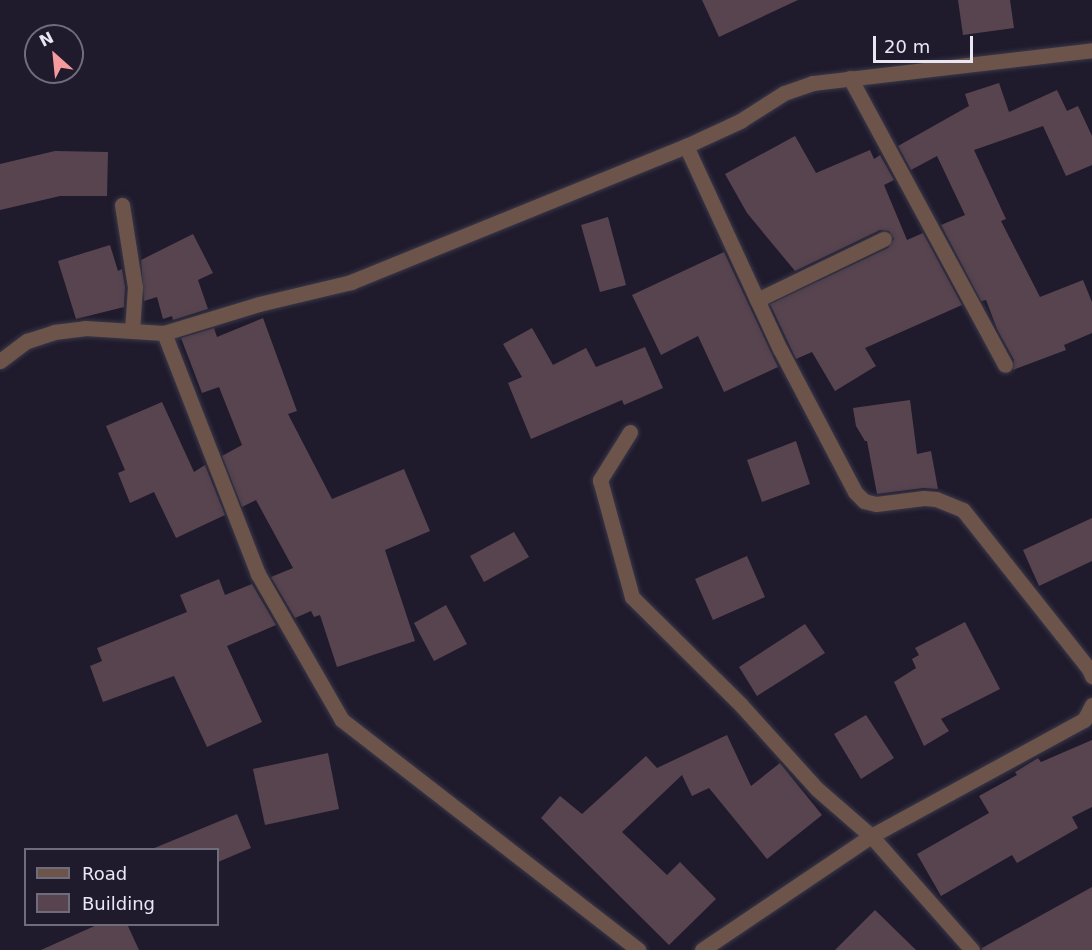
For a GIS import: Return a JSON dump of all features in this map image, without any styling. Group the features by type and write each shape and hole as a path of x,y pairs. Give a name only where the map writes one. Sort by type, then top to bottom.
{"street":[{"path":"0,361 27,342 54,332 85,328 164,333 259,304 351,282 686,146 740,121 784,93 813,83 1092,50"},
{"path":"850,78 1005,365"},
{"path":"686,146 785,359 859,498 876,504 913,497 930,498 963,510 1089,669 1092,676"},
{"path":"122,205 135,287 132,331"},
{"path":"757,300 884,239"},
{"path":"164,333 258,574 342,720 638,950"},
{"path":"630,432 600,480 632,597 741,705 817,789 871,836 972,950"},
{"path":"702,950 871,836 1084,720 1092,705"}],"building":[{"path":"702,0 798,0 719,37"},
{"path":"958,0 1010,0 1014,28 963,35"},
{"path":"999,83 1009,112 1057,90 1067,111 1078,106 1092,136 1092,165 1066,176 1043,126 974,150 1006,219 1001,221 1040,297 1083,280 1092,302 1092,333 1064,345 1066,350 1013,370 1014,360 997,329 986,300 981,301 941,225 965,215 937,156 911,170 898,146 969,106 965,94"},
{"path":"795,136 816,173 870,150 874,159 880,155 894,180 884,185 907,240 923,233 962,305 865,348 876,366 835,391 812,352 796,359 770,304 888,248 894,239 889,231 880,230 795,271 747,213 725,174"},
{"path":"55,151 108,152 107,196 60,196 0,210 0,164"},
{"path":"608,217 626,285 600,292 581,225"},
{"path":"193,234 213,273 198,280 208,309 173,320 172,316 163,319 157,297 144,301 141,260"},
{"path":"110,245 118,271 122,269 125,287 124,307 76,319 58,261"},
{"path":"724,252 778,367 724,392 698,336 661,355 632,295"},
{"path":"263,318 297,411 288,414 332,499 404,469 430,531 385,550 415,641 337,667 320,615 314,617 311,611 295,618 271,577 293,568 256,500 242,507 222,456 242,445 219,387 202,393 181,338 214,328 217,337"},
{"path":"532,328 553,365 586,348 596,367 645,347 663,388 624,405 622,400 531,439 508,383 522,377 503,344"},
{"path":"910,400 917,454 931,451 938,489 923,488 877,494 867,441 856,426 853,408"},
{"path":"162,402 194,472 205,465 225,515 176,538 154,492 130,503 118,473 125,470 106,426"},
{"path":"796,441 810,484 762,502 747,460"},
{"path":"1092,518 1092,561 1039,586 1023,550"},
{"path":"514,532 529,557 484,582 470,556"},
{"path":"747,556 765,597 713,620 695,579"},
{"path":"219,579 225,595 252,584 276,625 227,646 262,722 207,747 174,676 103,702 90,666 102,661 97,648 187,612 180,595"},
{"path":"446,605 467,644 434,661 414,623"},
{"path":"965,622 1000,689 941,719 949,731 924,746 894,682 916,668 912,659 919,655 915,648"},
{"path":"805,624 825,653 757,696 739,667"},
{"path":"866,715 894,758 861,779 834,734"},
{"path":"727,735 751,786 780,763 822,815 767,859 709,788 692,796 682,775 622,832 667,875 680,862 716,899 669,945 541,818 560,796 582,814 646,756 657,768"},
{"path":"1092,740 1092,807 1072,817 1078,828 1017,863 1012,855 941,896 917,854 989,813 979,796 1017,775 1015,772 1038,758 1041,762"},
{"path":"328,753 339,809 265,825 253,769"},
{"path":"237,814 251,848 219,862 219,848 154,848"},
{"path":"1092,887 1092,950 982,950 982,948"},
{"path":"875,910 916,950 835,950"},
{"path":"95,926 128,926 139,950 41,950"}]}
